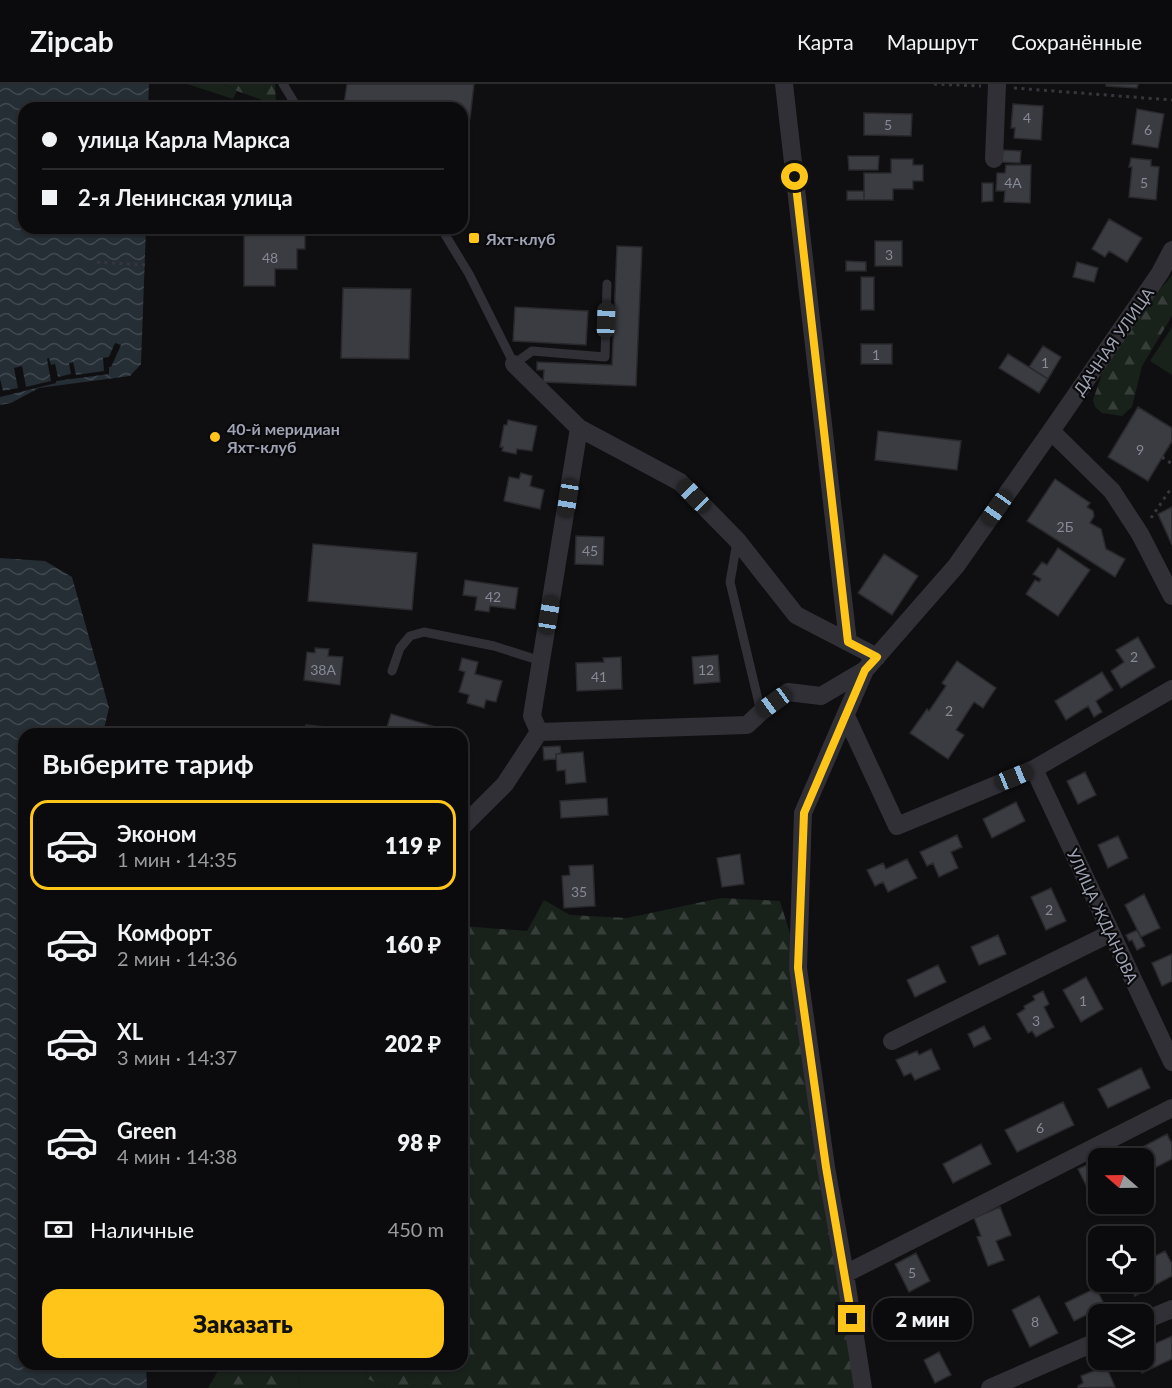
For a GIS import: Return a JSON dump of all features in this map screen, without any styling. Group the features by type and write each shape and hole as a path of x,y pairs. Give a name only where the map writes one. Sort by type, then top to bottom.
{"street":[{"path":"784,84 848,642"},
{"path":"994,159 996,85"},
{"name":"ДАЧНАЯ УЛИЦА","path":"871,663 956,566 1160,273 1172,250"},
{"path":"514,364 579,428 680,482 737,540 796,615 848,642 871,663"},
{"path":"538,732 532,716 579,428"},
{"path":"1051,431 1112,491 1140,534 1172,596"},
{"path":"538,732 747,725 788,692 821,696 871,663"},
{"path":"863,1388 826,1167 798,968 804,813 871,663"},
{"path":"846,716 897,826 1034,769 1172,689"},
{"path":"468,821 505,783 538,732"},
{"name":"УЛИЦА ЖДАНОВА","path":"1034,769 1172,1062"},
{"path":"892,1041 1111,933"},
{"path":"845,1274 1172,1108"},
{"path":"1154,1317 1172,1309"},
{"path":"990,1388 1088,1345"}],"lane":[{"path":"283,84 294,102"},
{"path":"445,234 469,274 514,364 532,351 605,357 607,284"},
{"path":"737,540 730,582 761,712"},
{"path":"392,671 400,648 410,636 424,632 494,646 541,661"}],"path":[{"path":"934,84 996,85 1172,100"},
{"path":"97,262 145,265"},
{"path":"1162,457 1172,464"},
{"path":"1140,534 1172,487"}],"green space":[{"path":"187,84 224,84 237,91 233,99"},
{"path":"224,84 275,84 276,102 268,102"},
{"path":"1172,276 1172,316 1142,366 1132,407 1122,416 1102,413 1095,407 1093,400 1104,368 1158,291"},
{"path":"1172,327 1172,375 1150,361"},
{"path":"721,898 780,901 790,934 855,1388 386,1388 366,1378 367,1370 468,1370 468,926 527,931 544,900 570,915 627,918"},
{"path":"218,1370 298,1370 300,1388 208,1388"},
{"path":"298,1370 367,1370 366,1378 386,1388 300,1388"}],"water":[{"path":"0,84 149,84 148,102 18,102 18,234 146,234 141,364 130,376 39,388 11,403 0,405"},
{"path":"0,558 45,561 72,577 109,708 104,728 18,728 18,1370 146,1370 147,1388 0,1388"}],"pier":[{"path":"115,343 121,345 109,367 109,374 56,381 56,383 0,397 0,379 3,391 18,388 14,368 22,366 26,387 51,381 47,359 49,358 51,365 55,364 58,377 71,374 69,363 73,362 76,375 104,371 103,358 109,357"}],"building":[{"path":"347,84 474,84 470,119 468,119 468,102 344,102"},
{"path":"1106,84 1138,84 1137,88 1106,86"},
{"path":"1013,104 1043,106 1041,140 1014,138 1015,128 1011,128"},
{"path":"1137,109 1164,114 1158,148 1132,144"},
{"path":"864,113 912,114 911,136 864,135"},
{"path":"1003,150 1021,151 1020,163 1002,162"},
{"path":"848,156 879,156 878,170 849,170"},
{"path":"1131,158 1151,160 1151,166 1159,167 1156,200 1129,197"},
{"path":"891,159 913,159 913,165 923,165 923,181 913,181 913,189 893,189 893,200 864,200 864,173 891,173"},
{"path":"1006,165 1031,165 1030,203 1004,202 1005,191 996,191 997,173 1005,173"},
{"path":"982,183 993,183 993,201 982,202"},
{"path":"847,191 864,191 864,200 847,200"},
{"path":"1109,219 1142,238 1127,262 1109,251 1105,257 1092,249"},
{"path":"244,234 305,234 305,249 297,249 297,269 275,269 275,286 244,286"},
{"path":"875,241 902,241 902,266 875,266"},
{"path":"617,246 642,247 636,386 543,382 544,370 537,370 537,362 612,365"},
{"path":"846,261 866,262 866,271 846,271"},
{"path":"1077,262 1098,268 1094,282 1073,277"},
{"path":"861,277 874,277 874,310 861,310"},
{"path":"343,288 411,289 409,359 341,358"},
{"path":"515,307 588,311 586,345 513,341"},
{"path":"861,344 892,344 892,364 861,364"},
{"path":"1043,346 1061,357 1048,379 1029,367"},
{"path":"1008,354 1048,379 1039,393 999,368"},
{"path":"1138,407 1172,428 1172,441 1148,481 1108,457"},
{"path":"508,420 537,426 532,451 517,449 516,454 502,451 503,447 500,447 504,425 507,425"},
{"path":"878,431 961,441 957,470 875,460"},
{"path":"521,473 532,476 530,486 544,490 540,509 504,501 509,477 519,479"},
{"path":"1055,479 1090,503 1087,507 1093,511 1094,516 1090,523 1101,529 1106,549 1125,559 1115,577 1027,521"},
{"path":"1172,507 1172,545 1158,514"},
{"path":"576,536 604,537 603,565 575,564"},
{"path":"313,544 417,553 412,610 308,601"},
{"path":"1058,548 1090,570 1058,616 1026,594 1035,580 1039,582 1041,579 1033,574 1042,562 1047,565"},
{"path":"884,554 918,576 892,615 858,593"},
{"path":"465,580 518,588 515,609 490,606 489,612 475,610 477,597 463,595"},
{"path":"1138,637 1155,667 1121,688 1111,671 1124,662 1116,650"},
{"path":"315,648 329,649 328,656 343,657 340,685 304,680 307,652 315,653"},
{"path":"718,655 720,682 694,684 692,657"},
{"path":"621,657 622,689 577,691 576,663 604,662 603,658"},
{"path":"462,658 478,662 475,674 502,681 496,702 486,700 484,708 467,703 469,695 459,692 465,672 459,670"},
{"path":"957,661 996,688 983,708 974,702 956,730 964,735 948,759 910,733 946,686 942,683"},
{"path":"1102,672 1113,690 1096,701 1102,712 1094,717 1088,706 1066,720 1055,701"},
{"path":"391,714 439,728 387,728"},
{"path":"306,725 325,727 325,728 306,728"},
{"path":"560,746 561,753 556,754 556,759 544,760 543,747"},
{"path":"583,752 586,782 566,784 565,770 557,771 556,754"},
{"path":"1085,772 1096,795 1078,804 1067,781"},
{"path":"607,798 608,815 561,818 560,801"},
{"path":"1016,802 1025,821 992,838 983,819"},
{"path":"957,835 962,847 951,852 958,868 939,877 933,863 927,866 920,852"},
{"path":"1118,836 1128,858 1108,868 1098,845"},
{"path":"740,854 744,884 722,887 717,858"},
{"path":"907,859 917,878 888,892 883,882 875,886 867,870 883,863 886,869"},
{"path":"593,865 595,906 564,908 562,876 570,875 569,866"},
{"path":"1051,888 1066,921 1046,930 1031,897"},
{"path":"1144,894 1160,928 1141,937 1125,905"},
{"path":"1137,930 1145,946 1137,950 1132,940 1129,941 1126,935"},
{"path":"998,935 1006,954 979,965 971,947"},
{"path":"1172,954 1172,981 1162,986 1152,963"},
{"path":"938,965 946,982 915,997 907,980"},
{"path":"1086,977 1103,1009 1081,1022 1063,990"},
{"path":"1043,991 1049,1004 1044,1007 1054,1027 1036,1037 1032,1031 1028,1033 1017,1014 1025,1009 1024,1006 1035,1000 1033,996"},
{"path":"984,1026 991,1039 974,1047 968,1034"},
{"path":"931,1049 940,1069 915,1080 911,1073 904,1076 896,1060 917,1051 919,1055"},
{"path":"1141,1068 1150,1088 1108,1108 1098,1089"},
{"path":"1063,1102 1074,1125 1017,1152 1005,1130"},
{"path":"1167,1134 1172,1144 1172,1159 1154,1168 1154,1148 1141,1148"},
{"path":"981,1144 991,1164 953,1183 943,1164"},
{"path":"1088,1164 1087,1187 1078,1169"},
{"path":"1000,1207 1011,1235 996,1241 1004,1260 988,1266 977,1237 981,1236 974,1218"},
{"path":"1165,1251 1172,1264 1172,1276 1154,1286 1154,1256"},
{"path":"916,1253 930,1281 909,1292 895,1264"},
{"path":"1088,1292 1098,1292 1104,1304 1088,1304 1088,1314 1074,1321 1065,1303"},
{"path":"1039,1296 1058,1333 1030,1347 1012,1310"},
{"path":"1172,1336 1172,1359 1154,1367 1154,1344"},
{"path":"939,1352 951,1375 935,1383 924,1360"},
{"path":"1096,1370 1108,1370 1115,1387 1078,1388 1083,1383 1081,1376"}],"place":[{"name":"Яхт-клуб","path":"474,238"},
{"name":"40-й меридиан Яхт-клуб","path":"215,437"}],"route":[{"path":"795,177 848,642 877,657 865,670 804,813 798,968 826,1167 852,1319"}]}
